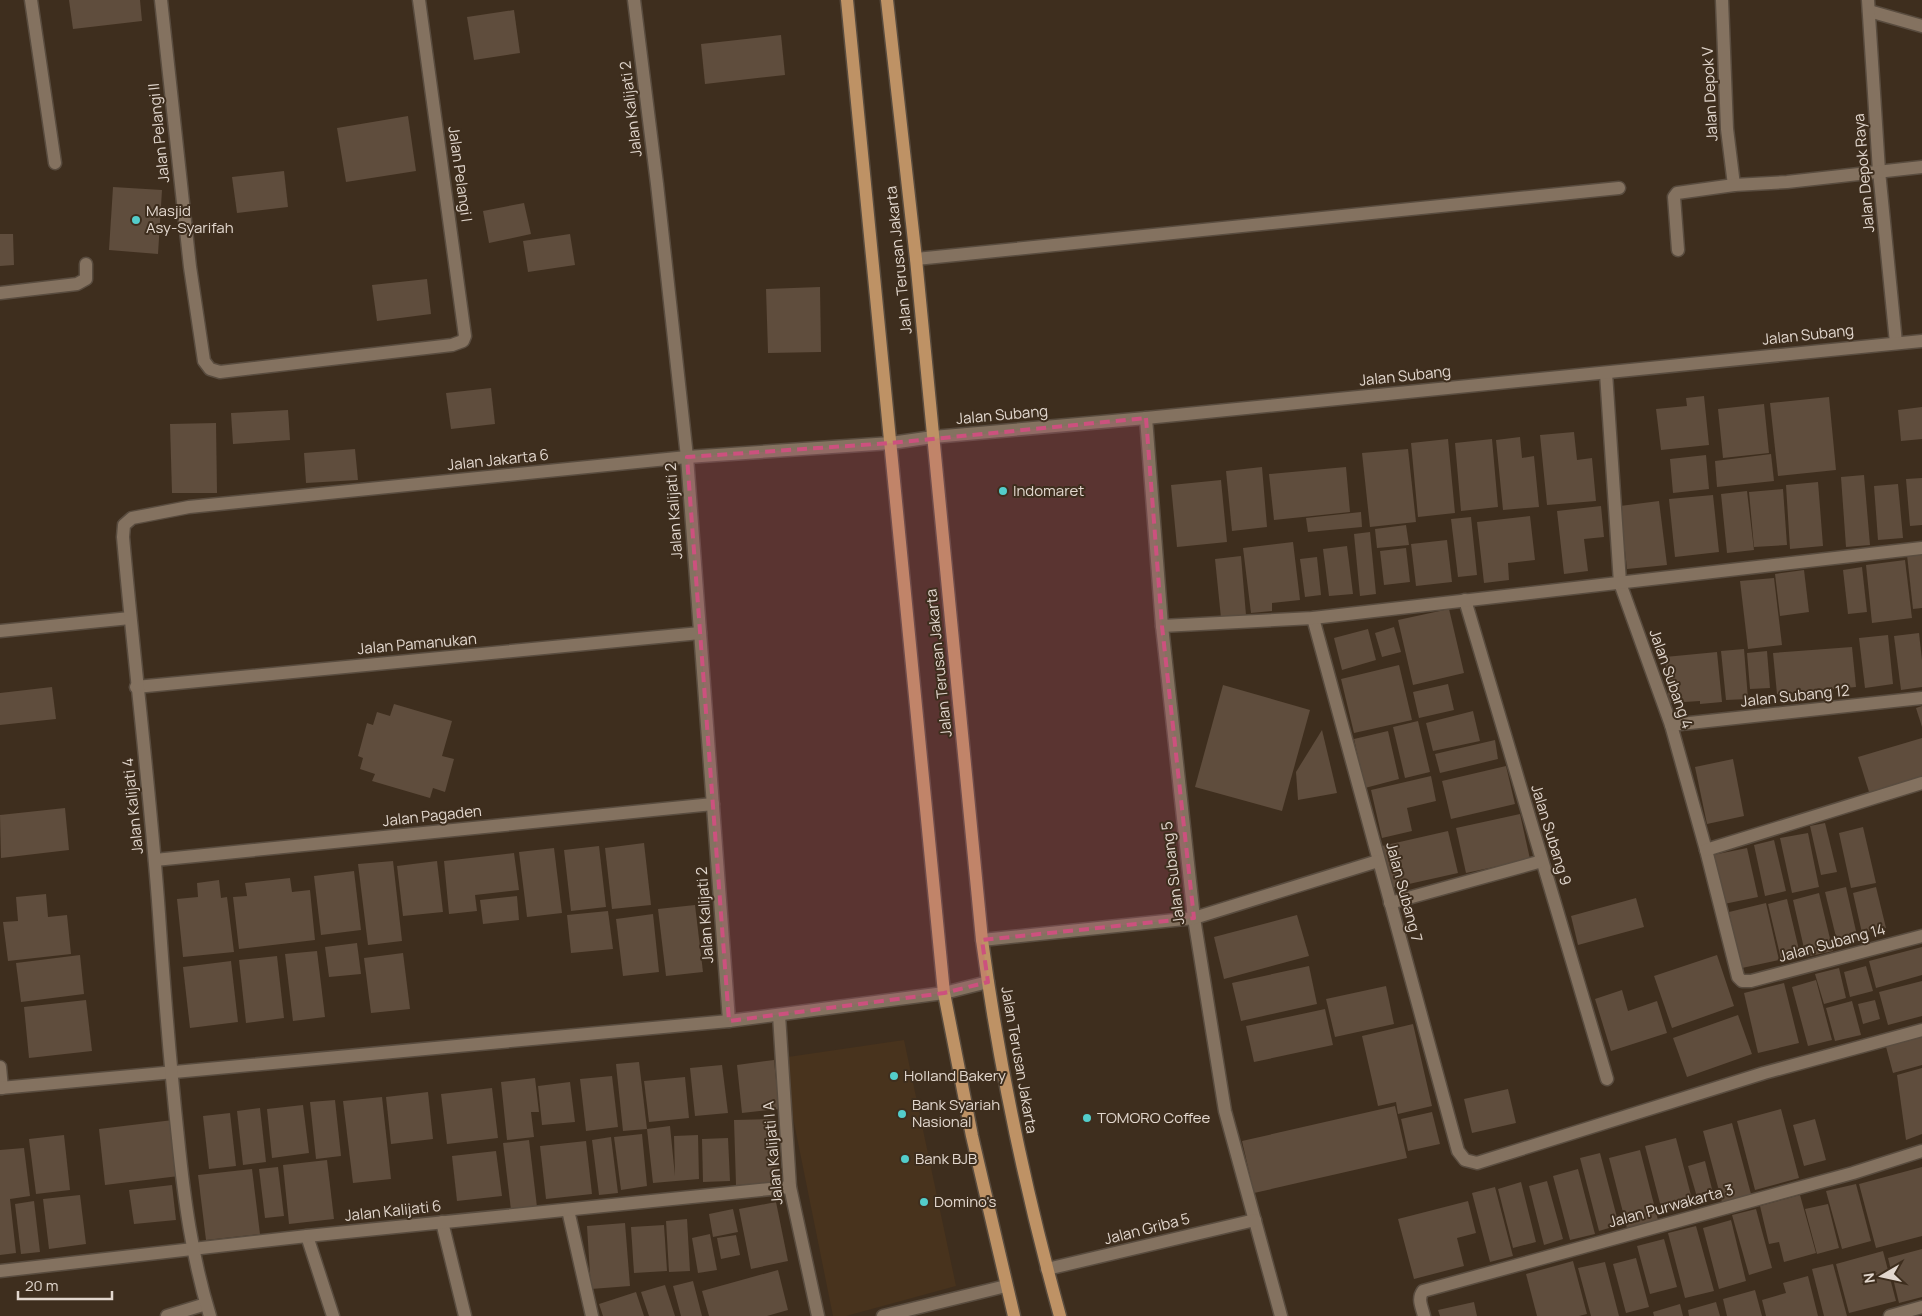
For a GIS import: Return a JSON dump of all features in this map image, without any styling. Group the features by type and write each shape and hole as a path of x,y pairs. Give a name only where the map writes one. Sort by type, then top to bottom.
{"main road":[{"name":"Jalan Terusan Jakarta","path":"847,0 944,993 972,1136 1014,1316"},
{"name":"Jalan Terusan Jakarta","path":"887,0 916,260 982,940 1014,1127 1047,1269 1060,1316"}],"street":[{"path":"31,0 54,164"},
{"name":"Jalan Pelangi II","path":"161,0 190,267 204,361 210,369 220,372 452,344"},
{"name":"Jalan Pelangi I","path":"419,0 466,329 466,336 463,341 452,344"},
{"name":"Jalan Kalijati 2","path":"634,0 657,184 686,457 729,1021"},
{"name":"Jalan Depok V","path":"1722,0 1727,130 1734,185"},
{"path":"1869,5 1922,26"},
{"name":"Jalan Depok Raya","path":"1869,5 1879,171 1896,342"},
{"path":"1678,250 1674,197 1676,193 1734,185 1787,182 1922,167"},
{"path":"916,260 1619,188"},
{"path":"0,293 77,284 86,279 86,264"},
{"name":"Jalan Subang","path":"891,443 933,437 1146,418 1606,373 1896,342 1922,341"},
{"name":"Jalan Subang 4","path":"1606,373 1620,583 1671,725 1706,850 1738,977 1742,981 1751,981"},
{"name":"Jalan Subang 5","path":"1146,418 1162,626 1194,918 1225,1110 1281,1316"},
{"name":"Jalan Jakarta 6","path":"123,537 124,525 132,518 190,507 686,457 891,443"},
{"name":"Jalan Kalijati 4","path":"123,537 136,687 155,860 171,1073 184,1197 192,1250 208,1310"},
{"path":"1162,626 1313,618 1922,548"},
{"name":"Jalan Subang 9","path":"1464,600 1607,1079"},
{"path":"0,631 130,618"},
{"name":"Jalan Subang 7","path":"1313,618 1458,1151 1465,1160 1477,1163 1764,1073 1922,1030"},
{"name":"Jalan Pamanukan","path":"136,687 700,633"},
{"name":"Jalan Subang 12","path":"1671,725 1922,698"},
{"path":"1706,850 1922,783"},
{"name":"Jalan Pagaden","path":"155,860 713,804"},
{"path":"982,940 1194,918 1378,861"},
{"path":"1390,903 1542,861"},
{"name":"Jalan Subang 14","path":"1751,981 1922,936"},
{"path":"0,1067 1,1088 729,1021 944,993 988,982"},
{"name":"Jalan Kalijati I A","path":"780,1014 790,1187 818,1316"},
{"name":"Jalan Purwakarta 3","path":"1424,1316 1420,1297 1423,1291 1853,1172 1922,1151"},
{"name":"Jalan Kalijati 6","path":"0,1271 307,1236 790,1187"},
{"path":"568,1210 592,1316"},
{"name":"Jalan Griba 5","path":"1047,1269 1255,1220"},
{"path":"442,1222 465,1316"},
{"path":"307,1236 333,1316"},
{"path":"883,1316 1006,1286"},
{"path":"1890,1316 1922,1307"},
{"path":"167,1316 208,1310"}],"highlighted area":[{"path":"1146,418 1162,626 1194,918 982,940 988,982 944,993 729,1021 687,457 891,443"}],"shaded area":[{"path":"904,1040 956,1286 846,1316 833,1316 781,1058"}],"building":[{"path":"69,0 140,0 142,21 73,29"},
{"path":"514,10 520,53 474,60 467,17"},
{"path":"781,35 785,75 705,84 701,44"},
{"path":"408,116 416,171 346,182 337,128"},
{"path":"284,171 288,207 237,213 232,177"},
{"name":"Masjid Asy-Syarifah","path":"113,187 162,190 158,254 109,250"},
{"path":"524,203 531,234 489,243 483,211"},
{"path":"0,234 13,234 14,265 0,266"},
{"path":"570,234 575,265 528,272 523,241"},
{"path":"427,279 431,314 377,321 372,285"},
{"path":"820,287 821,352 768,353 766,289"},
{"path":"491,388 495,424 451,429 446,393"},
{"path":"1704,396 1709,445 1661,450 1656,409 1687,406 1686,398"},
{"path":"1829,397 1836,470 1778,476 1770,403"},
{"path":"1764,404 1769,453 1723,458 1718,409"},
{"path":"1922,407 1922,439 1901,441 1898,410"},
{"path":"288,410 290,440 233,444 231,413"},
{"path":"216,423 217,493 172,493 170,424"},
{"path":"1574,432 1577,460 1592,458 1596,501 1547,505 1540,435"},
{"path":"1520,437 1522,458 1534,456 1539,507 1503,510 1496,440"},
{"path":"1448,439 1455,513 1418,517 1411,443"},
{"path":"1492,439 1498,507 1461,511 1455,443"},
{"path":"355,449 358,480 306,483 304,453"},
{"path":"1408,449 1416,522 1370,527 1362,453"},
{"path":"1771,454 1774,481 1717,487 1715,461"},
{"path":"1706,455 1709,489 1673,493 1670,459"},
{"path":"1262,467 1267,527 1232,531 1226,471"},
{"path":"1346,467 1350,512 1274,520 1269,474"},
{"path":"1864,475 1870,545 1846,547 1841,477"},
{"path":"1922,478 1922,525 1910,526 1906,479"},
{"path":"1221,480 1227,542 1177,547 1171,485"},
{"path":"1818,482 1823,546 1790,549 1786,485"},
{"path":"1898,484 1903,538 1878,540 1874,486"},
{"path":"1783,489 1787,545 1754,547 1749,492"},
{"path":"1747,491 1754,550 1727,553 1721,494"},
{"path":"1713,495 1719,552 1675,557 1669,499"},
{"path":"1659,501 1667,565 1627,569 1620,506"},
{"path":"1601,506 1604,537 1584,539 1588,571 1564,574 1557,511"},
{"path":"1361,512 1362,527 1308,532 1306,518"},
{"path":"1530,516 1535,560 1508,563 1509,580 1484,583 1477,522"},
{"path":"1471,517 1477,575 1458,577 1451,519"},
{"path":"1406,525 1409,545 1377,548 1375,529"},
{"path":"1370,532 1376,594 1360,596 1354,534"},
{"path":"1447,540 1452,582 1416,586 1411,544"},
{"path":"1293,542 1300,600 1272,603 1272,611 1251,613 1243,548"},
{"path":"1347,546 1353,594 1329,596 1323,549"},
{"path":"1406,548 1410,582 1384,585 1380,551"},
{"path":"1922,554 1922,608 1913,609 1907,555"},
{"path":"1241,556 1246,615 1221,618 1215,559"},
{"path":"1317,557 1321,595 1305,597 1300,559"},
{"path":"1905,560 1912,618 1872,623 1866,565"},
{"path":"1862,567 1867,612 1848,614 1843,570"},
{"path":"1804,570 1809,612 1780,616 1775,574"},
{"path":"1774,578 1782,645 1748,649 1740,581"},
{"path":"1449,609 1464,673 1413,685 1398,620"},
{"path":"1394,627 1401,652 1382,657 1375,633"},
{"path":"1368,629 1376,660 1342,670 1334,638"},
{"path":"1919,633 1922,687 1901,690 1894,636"},
{"path":"1888,635 1893,684 1865,688 1859,638"},
{"path":"1852,647 1856,687 1777,694 1773,653"},
{"path":"1744,649 1748,699 1726,700 1721,651"},
{"path":"1767,651 1770,688 1750,689 1747,653"},
{"path":"1717,652 1722,702 1700,704 1700,701 1669,703 1665,657"},
{"path":"1399,665 1412,720 1354,733 1341,679"},
{"path":"1448,684 1454,710 1419,718 1413,692"},
{"path":"1223,685 1310,710 1282,811 1195,787"},
{"path":"52,687 56,719 0,725 0,693"},
{"path":"394,704 452,721 442,756 454,759 445,792 433,788 430,798 372,781 375,774 360,769 363,758 358,756 367,723 373,725 377,712 390,716"},
{"path":"1922,706 1922,727 1916,708"},
{"path":"1473,711 1480,741 1433,751 1426,723"},
{"path":"1418,721 1430,772 1405,778 1393,727"},
{"path":"1322,730 1337,793 1298,800 1296,772"},
{"path":"1388,731 1399,779 1365,788 1354,739"},
{"path":"1922,738 1922,779 1870,795 1858,757"},
{"path":"1495,740 1498,759 1440,773 1435,754"},
{"path":"1733,759 1744,816 1707,824 1695,767"},
{"path":"1506,766 1515,804 1451,819 1442,781"},
{"path":"1431,776 1436,801 1407,808 1412,831 1382,838 1371,790"},
{"path":"65,808 69,850 1,858 0,815"},
{"path":"1520,814 1530,859 1466,873 1456,828"},
{"path":"1825,823 1837,872 1821,875 1810,826"},
{"path":"1863,827 1876,883 1851,888 1839,833"},
{"path":"1448,831 1458,873 1391,888 1382,846"},
{"path":"1808,833 1819,887 1792,893 1780,838"},
{"path":"1774,840 1786,891 1765,896 1754,845"},
{"path":"644,843 651,905 612,909 605,848"},
{"path":"599,846 606,907 571,911 564,850"},
{"path":"554,848 562,913 527,917 519,852"},
{"path":"1747,848 1758,897 1724,904 1713,855"},
{"path":"514,853 519,890 475,895 477,911 449,914 444,861"},
{"path":"393,861 402,941 368,945 358,864"},
{"path":"437,861 443,912 403,916 397,866"},
{"path":"354,871 361,930 321,935 314,876"},
{"path":"290,878 292,892 310,890 315,940 239,949 233,897 247,896 245,883"},
{"path":"219,880 221,898 227,897 234,952 183,957 177,899 198,897 197,883"},
{"path":"1846,887 1858,940 1838,945 1825,892"},
{"path":"1876,887 1886,928 1862,933 1853,893"},
{"path":"1819,893 1833,951 1806,957 1793,900"},
{"path":"46,894 48,917 67,915 71,954 8,961 3,922 18,921 16,897"},
{"path":"517,896 519,920 483,924 480,900"},
{"path":"1636,898 1644,927 1578,945 1571,916"},
{"path":"1787,899 1800,954 1781,959 1768,904"},
{"path":"1766,903 1779,960 1742,968 1729,912"},
{"path":"695,905 703,972 666,976 658,909"},
{"path":"608,911 613,949 571,953 567,915"},
{"path":"653,914 659,972 623,976 616,919"},
{"path":"1297,915 1309,956 1224,979 1214,937"},
{"path":"357,943 361,974 329,977 325,947"},
{"path":"1922,947 1922,975 1876,988 1869,961"},
{"path":"317,951 325,1017 293,1021 285,954"},
{"path":"403,953 410,1009 371,1013 364,958"},
{"path":"80,955 84,994 21,1002 16,963"},
{"path":"1717,955 1734,1006 1672,1028 1654,976"},
{"path":"277,956 284,1018 246,1023 239,960"},
{"path":"231,961 238,1022 190,1028 183,967"},
{"path":"1309,966 1317,1004 1241,1021 1232,983"},
{"path":"1866,966 1873,991 1850,997 1844,972"},
{"path":"1839,968 1846,998 1824,1004 1815,974"},
{"path":"1816,980 1832,1040 1808,1046 1792,987"},
{"path":"1922,981 1922,1016 1888,1025 1879,992"},
{"path":"1784,983 1799,1043 1758,1053 1744,993"},
{"path":"1386,986 1394,1024 1335,1037 1326,999"},
{"path":"1622,990 1628,1011 1657,1001 1667,1033 1611,1051 1595,999"},
{"path":"86,1000 92,1051 29,1058 24,1007"},
{"path":"1875,1000 1880,1019 1863,1024 1858,1004"},
{"path":"1852,1001 1861,1035 1835,1041 1826,1008"},
{"path":"1325,1009 1333,1045 1254,1062 1246,1026"},
{"path":"1738,1015 1752,1054 1687,1077 1673,1038"},
{"path":"1413,1024 1432,1106 1398,1114 1396,1102 1378,1106 1362,1036"},
{"path":"1922,1033 1922,1065 1893,1073 1885,1043"},
{"path":"774,1060 779,1109 742,1113 737,1065"},
{"path":"639,1062 647,1129 623,1131 616,1064"},
{"path":"722,1065 728,1113 695,1116 690,1068"},
{"path":"1922,1068 1922,1134 1906,1140 1897,1075"},
{"path":"612,1076 618,1127 586,1131 580,1079"},
{"path":"685,1077 689,1118 649,1122 644,1081"},
{"path":"535,1078 539,1112 531,1112 534,1137 507,1140 501,1082"},
{"path":"570,1082 575,1122 542,1125 538,1086"},
{"path":"492,1088 498,1138 447,1144 441,1094"},
{"path":"1508,1089 1516,1123 1472,1133 1464,1099"},
{"path":"428,1092 433,1139 391,1144 386,1097"},
{"path":"382,1097 391,1179 353,1183 343,1101"},
{"path":"335,1100 341,1156 316,1159 310,1102"},
{"path":"303,1105 309,1153 272,1158 267,1109"},
{"path":"1395,1106 1407,1158 1254,1193 1242,1141"},
{"path":"260,1108 266,1162 243,1165 237,1111"},
{"path":"1781,1109 1799,1178 1755,1190 1737,1121"},
{"path":"1432,1112 1440,1144 1408,1151 1401,1119"},
{"path":"230,1113 236,1166 209,1169 203,1116"},
{"path":"775,1119 778,1184 736,1185 734,1120"},
{"path":"1815,1119 1826,1160 1804,1166 1793,1125"},
{"path":"173,1120 179,1176 105,1185 99,1129"},
{"path":"1732,1123 1751,1194 1722,1202 1703,1131"},
{"path":"670,1126 675,1176 674,1136 698,1135 699,1179 653,1183 647,1129"},
{"path":"642,1134 647,1186 621,1190 614,1137"},
{"path":"64,1135 70,1190 36,1194 29,1139"},
{"path":"611,1137 618,1193 599,1195 592,1140"},
{"path":"728,1138 730,1181 703,1182 702,1139"},
{"path":"1676,1138 1693,1203 1662,1211 1645,1146"},
{"path":"529,1140 537,1207 511,1210 503,1143"},
{"path":"586,1141 592,1194 546,1199 540,1146"},
{"path":"24,1148 30,1196 10,1199 16,1253 0,1255 0,1150"},
{"path":"1640,1150 1658,1220 1627,1228 1609,1158"},
{"path":"496,1151 502,1196 457,1201 452,1156"},
{"path":"1600,1153 1619,1225 1599,1231 1580,1158"},
{"path":"327,1160 334,1219 289,1224 283,1165"},
{"path":"1705,1161 1713,1193 1697,1197 1688,1166"},
{"path":"278,1167 284,1216 265,1218 259,1169"},
{"path":"1922,1167 1922,1236 1876,1248 1859,1184"},
{"path":"252,1169 260,1234 206,1240 198,1175"},
{"path":"1578,1169 1595,1234 1570,1240 1553,1176"},
{"path":"1547,1181 1563,1239 1544,1245 1529,1186"},
{"path":"1521,1182 1536,1242 1513,1248 1498,1189"},
{"path":"1856,1184 1871,1241 1842,1249 1826,1191"},
{"path":"172,1185 176,1220 134,1224 129,1190"},
{"path":"1495,1187 1513,1256 1490,1262 1472,1193"},
{"path":"80,1195 86,1244 49,1249 43,1199"},
{"path":"1800,1195 1816,1253 1784,1262 1779,1242 1769,1244 1760,1206"},
{"path":"34,1201 40,1252 21,1254 15,1204"},
{"path":"1468,1201 1476,1233 1457,1238 1464,1266 1414,1279 1398,1219"},
{"path":"776,1202 788,1261 751,1269 739,1209"},
{"path":"1828,1204 1839,1248 1817,1254 1805,1209"},
{"path":"733,1209 738,1232 713,1237 709,1214"},
{"path":"1756,1209 1772,1268 1749,1275 1732,1215"},
{"path":"687,1219 690,1271 669,1272 666,1221"},
{"path":"1731,1220 1746,1281 1719,1289 1703,1228"},
{"path":"625,1223 630,1286 591,1289 587,1226"},
{"path":"664,1225 667,1271 634,1273 631,1227"},
{"path":"1696,1226 1714,1291 1685,1298 1668,1233"},
{"path":"710,1234 717,1270 698,1273 692,1238"},
{"path":"736,1235 740,1255 721,1259 717,1238"},
{"path":"1664,1239 1677,1287 1650,1294 1637,1246"},
{"path":"1922,1249 1922,1297 1899,1303 1888,1258"},
{"path":"1883,1251 1896,1301 1849,1313 1836,1264"},
{"path":"1636,1258 1649,1307 1626,1313 1613,1264"},
{"path":"1573,1261 1587,1314 1579,1316 1537,1316 1526,1274"},
{"path":"1605,1262 1619,1316 1591,1316 1578,1268"},
{"path":"1833,1264 1847,1316 1824,1316 1812,1269"},
{"path":"778,1270 788,1310 767,1316 709,1316 702,1291"},
{"path":"1808,1276 1818,1316 1766,1316 1762,1300 1786,1293 1783,1283"},
{"path":"693,1281 702,1316 681,1316 673,1286"},
{"path":"665,1285 675,1316 649,1316 641,1292"},
{"path":"1755,1290 1762,1316 1727,1316 1723,1299"},
{"path":"636,1292 644,1316 603,1316 599,1304"},
{"path":"1474,1302 1477,1316 1440,1316 1438,1310"},
{"path":"1716,1302 1720,1316 1689,1316 1688,1310"},
{"path":"1680,1304 1683,1316 1654,1316 1653,1312"}],"place":[{"name":"Masjid Asy-Syarifah","path":"136,220"},
{"name":"Indomaret","path":"1003,491"},
{"name":"Holland Bakery","path":"894,1076"},
{"name":"Bank Syariah Nasional","path":"902,1114"},
{"name":"TOMORO Coffee","path":"1087,1118"},
{"name":"Bank BJB","path":"905,1159"},
{"name":"Domino's","path":"924,1202"}]}
